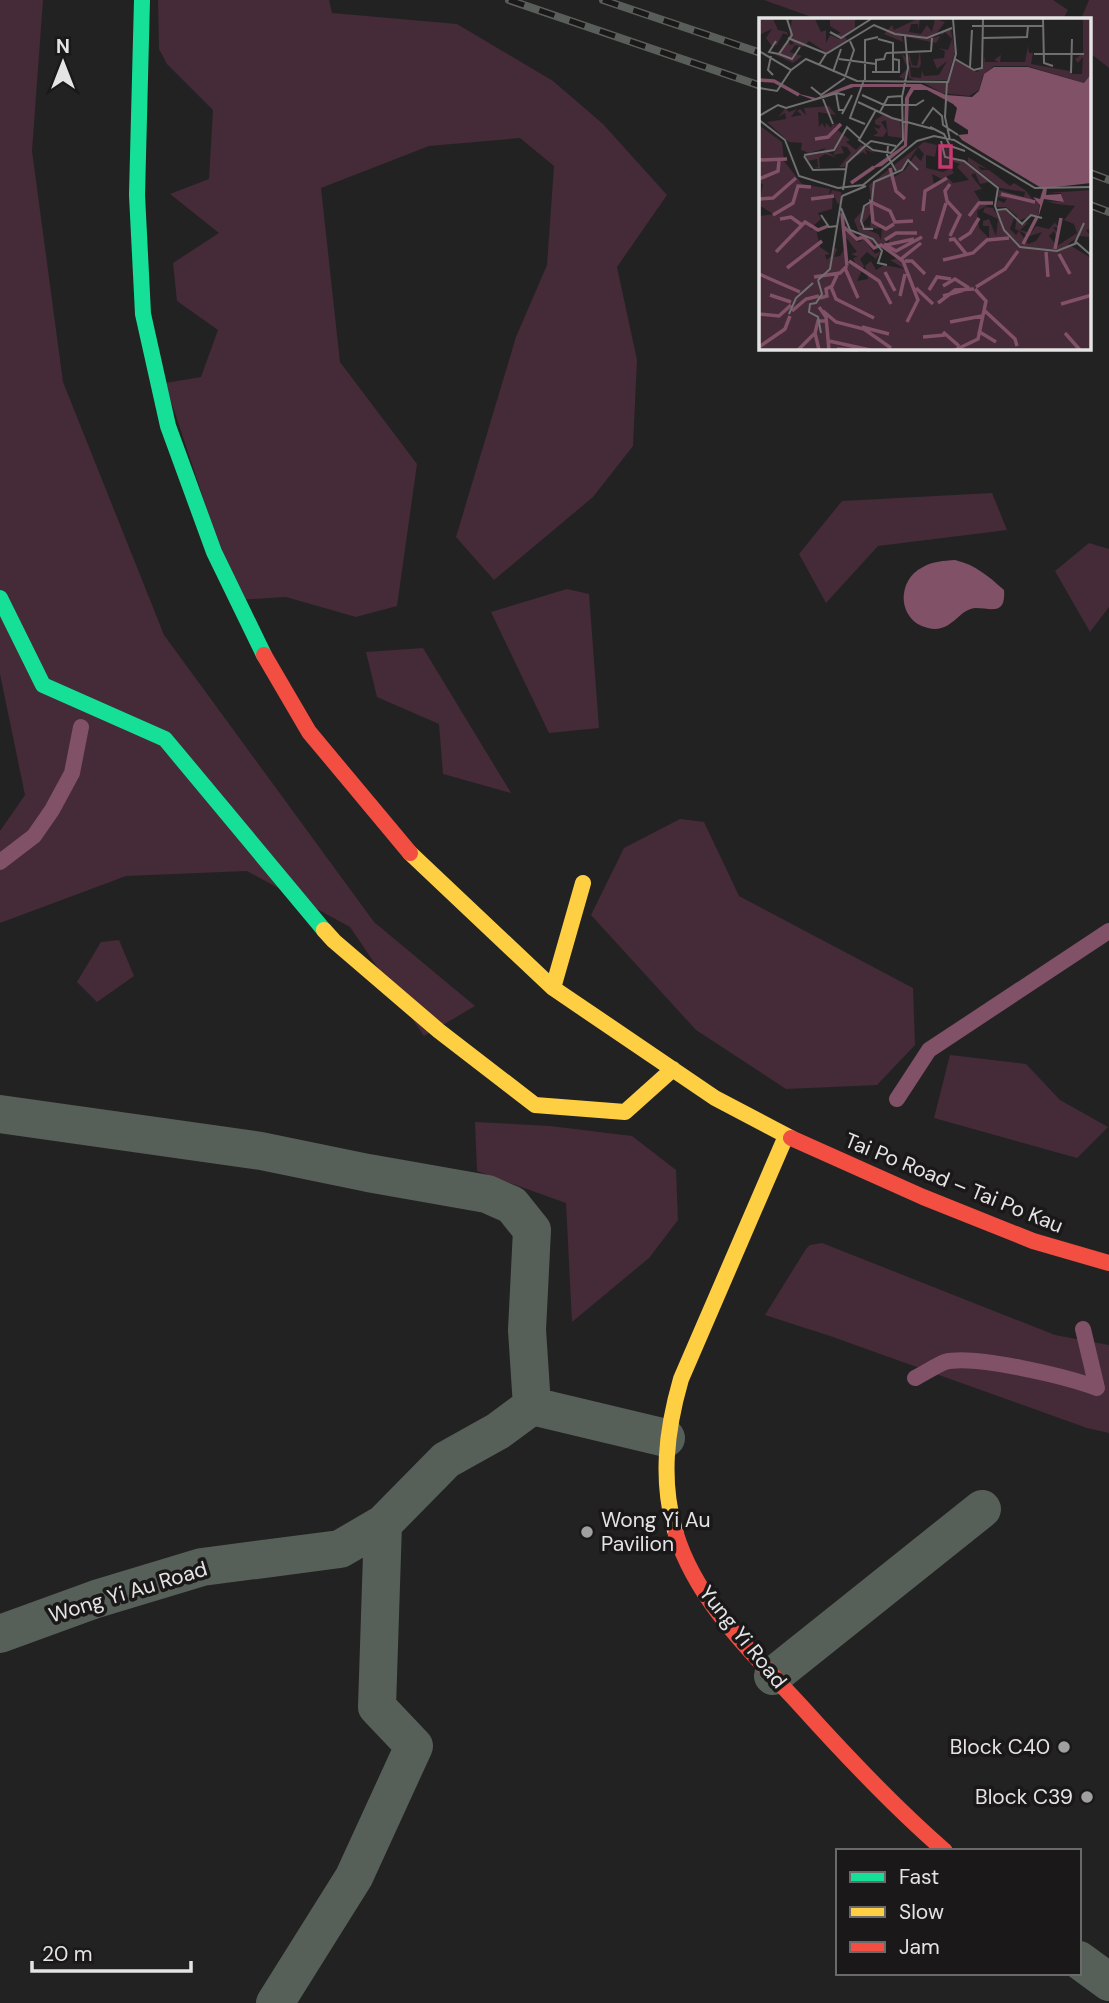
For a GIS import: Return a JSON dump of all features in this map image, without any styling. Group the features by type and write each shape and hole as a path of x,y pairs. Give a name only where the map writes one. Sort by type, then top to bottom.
{"main road":[{"name":"Tai Po Road – Tai Po Kau","path":"142,0 136,195 143,314 169,426 214,552 264,655 309,732 405,848 553,988 625,1039 715,1098 786,1136 923,1197 1033,1241 1109,1264"},
{"path":"0,597 43,685 165,739 334,941 439,1031 535,1105 625,1112 673,1069"},
{"path":"553,988 583,883"},
{"name":"Yung Yi Road","path":"786,1136 681,1379 670,1413 666,1438 666,1485 672,1521 684,1555 700,1587 773,1676 850,1761 943,1849"}],"street":[{"path":"0,1114 261,1152 487,1194 512,1205 532,1230 527,1330 532,1406 666,1438"},
{"name":"Wong Yi Au Road","path":"0,1634 96,1599 202,1567 340,1549 383,1524 446,1460 498,1431 532,1406"},
{"path":"773,1676 982,1509"},
{"path":"275,2003 354,1877 414,1746 377,1707 383,1524"},
{"path":"1081,1961 1109,1982"}],"shaded area":[{"path":"0,0 43,0 32,151 63,382 164,635 374,922 475,1006 424,1036 350,927 247,871 126,876 0,923 0,831 25,795 0,674"},
{"path":"158,0 329,0 332,13 457,24 553,81 603,124 667,195 617,267 637,360 633,446 593,497 494,580 456,537 516,337 547,265 554,166 520,138 429,146 321,188 340,362 417,464 397,606 356,617 286,597 237,600 165,383 201,377 218,330 177,301 173,263 219,233 170,194 209,179 213,110 167,64 159,49"},
{"path":"764,0 1053,0 1068,10 1064,18 814,18"},
{"path":"1089,0 1109,0 1109,68 1092,55 1092,18 1081,18"},
{"path":"992,493 1007,530 878,546 826,603 799,554 842,501"},
{"path":"1089,543 1109,549 1109,607 1090,632 1055,571"},
{"path":"955,560 976,568 1004,590 1003,604 996,609 970,609 949,624 936,629 918,624 906,609 904,600 908,581 914,573 927,565"},
{"path":"567,589 589,594 599,728 549,733 491,612"},
{"path":"423,648 511,793 443,774 439,724 377,697 366,652"},
{"path":"680,819 704,822 739,896 913,988 915,1045 877,1085 786,1089 696,1030 591,915 624,848"},
{"path":"119,940 134,976 97,1002 77,982 101,942"},
{"path":"950,1055 1026,1064 1060,1100 1108,1127 1077,1158 934,1118"},
{"path":"475,1122 550,1126 632,1136 676,1170 678,1220 649,1258 572,1322 566,1203 477,1171"},
{"path":"822,1243 1055,1335 1109,1345 1109,1433 1087,1428 765,1315 806,1249 810,1245"}],"waterway":[{"path":"0,862 34,836 52,810 72,773 81,727"},
{"path":"897,1099 929,1050 1109,931"},
{"path":"915,1378 945,1362 958,1360 1044,1373 1097,1388 1083,1329"}],"railway":[{"path":"509,0 759,85"},
{"path":"603,0 759,52"},
{"path":"1092,174 1109,180"},
{"path":"1092,206 1109,212"}],"traffic: fast":[{"path":"142,0 137,195 143,314 168,426 214,552 264,655"},
{"path":"0,598 43,685 165,739 324,930"}],"traffic: slow":[{"path":"410,853 553,988 715,1098 791,1138"},
{"path":"553,988 583,883"},
{"path":"324,930 439,1031 535,1105 625,1112 673,1069"},
{"path":"676,1534 668,1495 667,1456 681,1379 786,1136"}],"traffic: jam":[{"path":"264,655 309,732 410,853"},
{"path":"791,1138 923,1197 1033,1241 1109,1263"},
{"path":"676,1534 685,1559 712,1605 746,1647 871,1781 943,1849"}],"place":[{"name":"Wong Yi Au Pavilion","path":"587,1532"},
{"name":"Block C40","path":"1064,1747"},
{"name":"Block C39","path":"1087,1797"}]}
